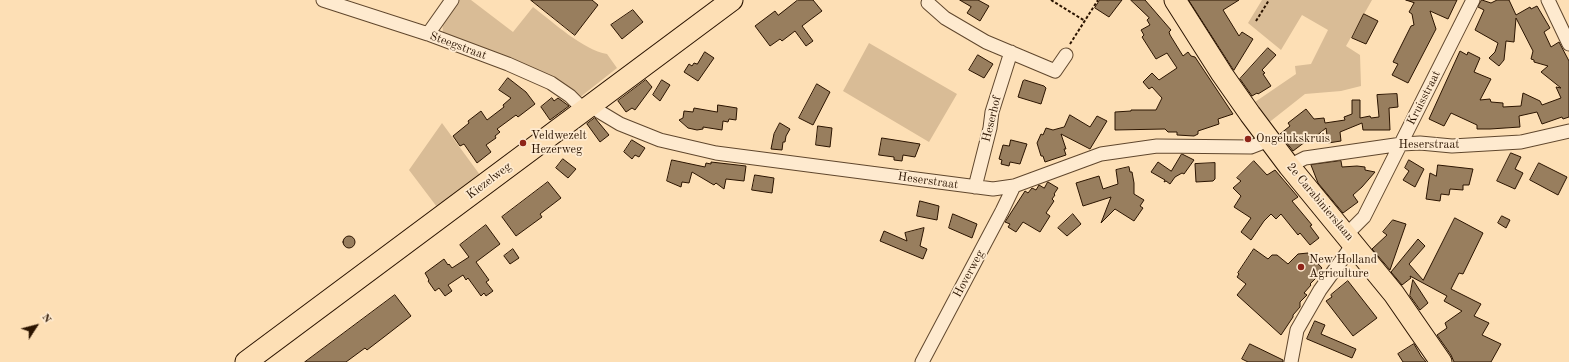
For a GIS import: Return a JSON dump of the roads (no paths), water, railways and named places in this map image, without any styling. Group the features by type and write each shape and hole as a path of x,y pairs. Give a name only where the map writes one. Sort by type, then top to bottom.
{"main road":[{"name":"Kiezelweg","path":"246,362 732,0"},
{"name":"2e Carabinierslaan","path":"1175,0 1222,74 1289,166 1394,294 1441,362"}],"street":[{"name":"Steegstraat","path":"323,0 428,34 508,64 551,84 588,107"},
{"path":"428,34 452,0"},
{"name":"Kruisstraat","path":"1291,362 1297,330 1364,217 1473,0"},
{"path":"1548,0 1569,44"},
{"path":"928,3 945,18 986,42 1055,71 1066,55"},
{"name":"Heserhof","path":"975,188 990,128 992,112 1011,52"},
{"name":"Heserstraat","path":"588,107 600,112 620,124 660,140 709,151 975,188 993,189 1014,186 1101,154 1157,146 1251,147 1270,140"},
{"name":"Heserstraat","path":"1289,166 1305,158 1402,144 1420,143 1452,146 1522,142 1569,131"},
{"name":"Hoverweg","path":"922,362 1014,186"}],"place":[{"name":"Ongelukskruis","path":"1248,139"},
{"name":"Veldwezelt Hezerweg","path":"523,143"},
{"name":"New Holland Agriculture","path":"1301,267"}]}
